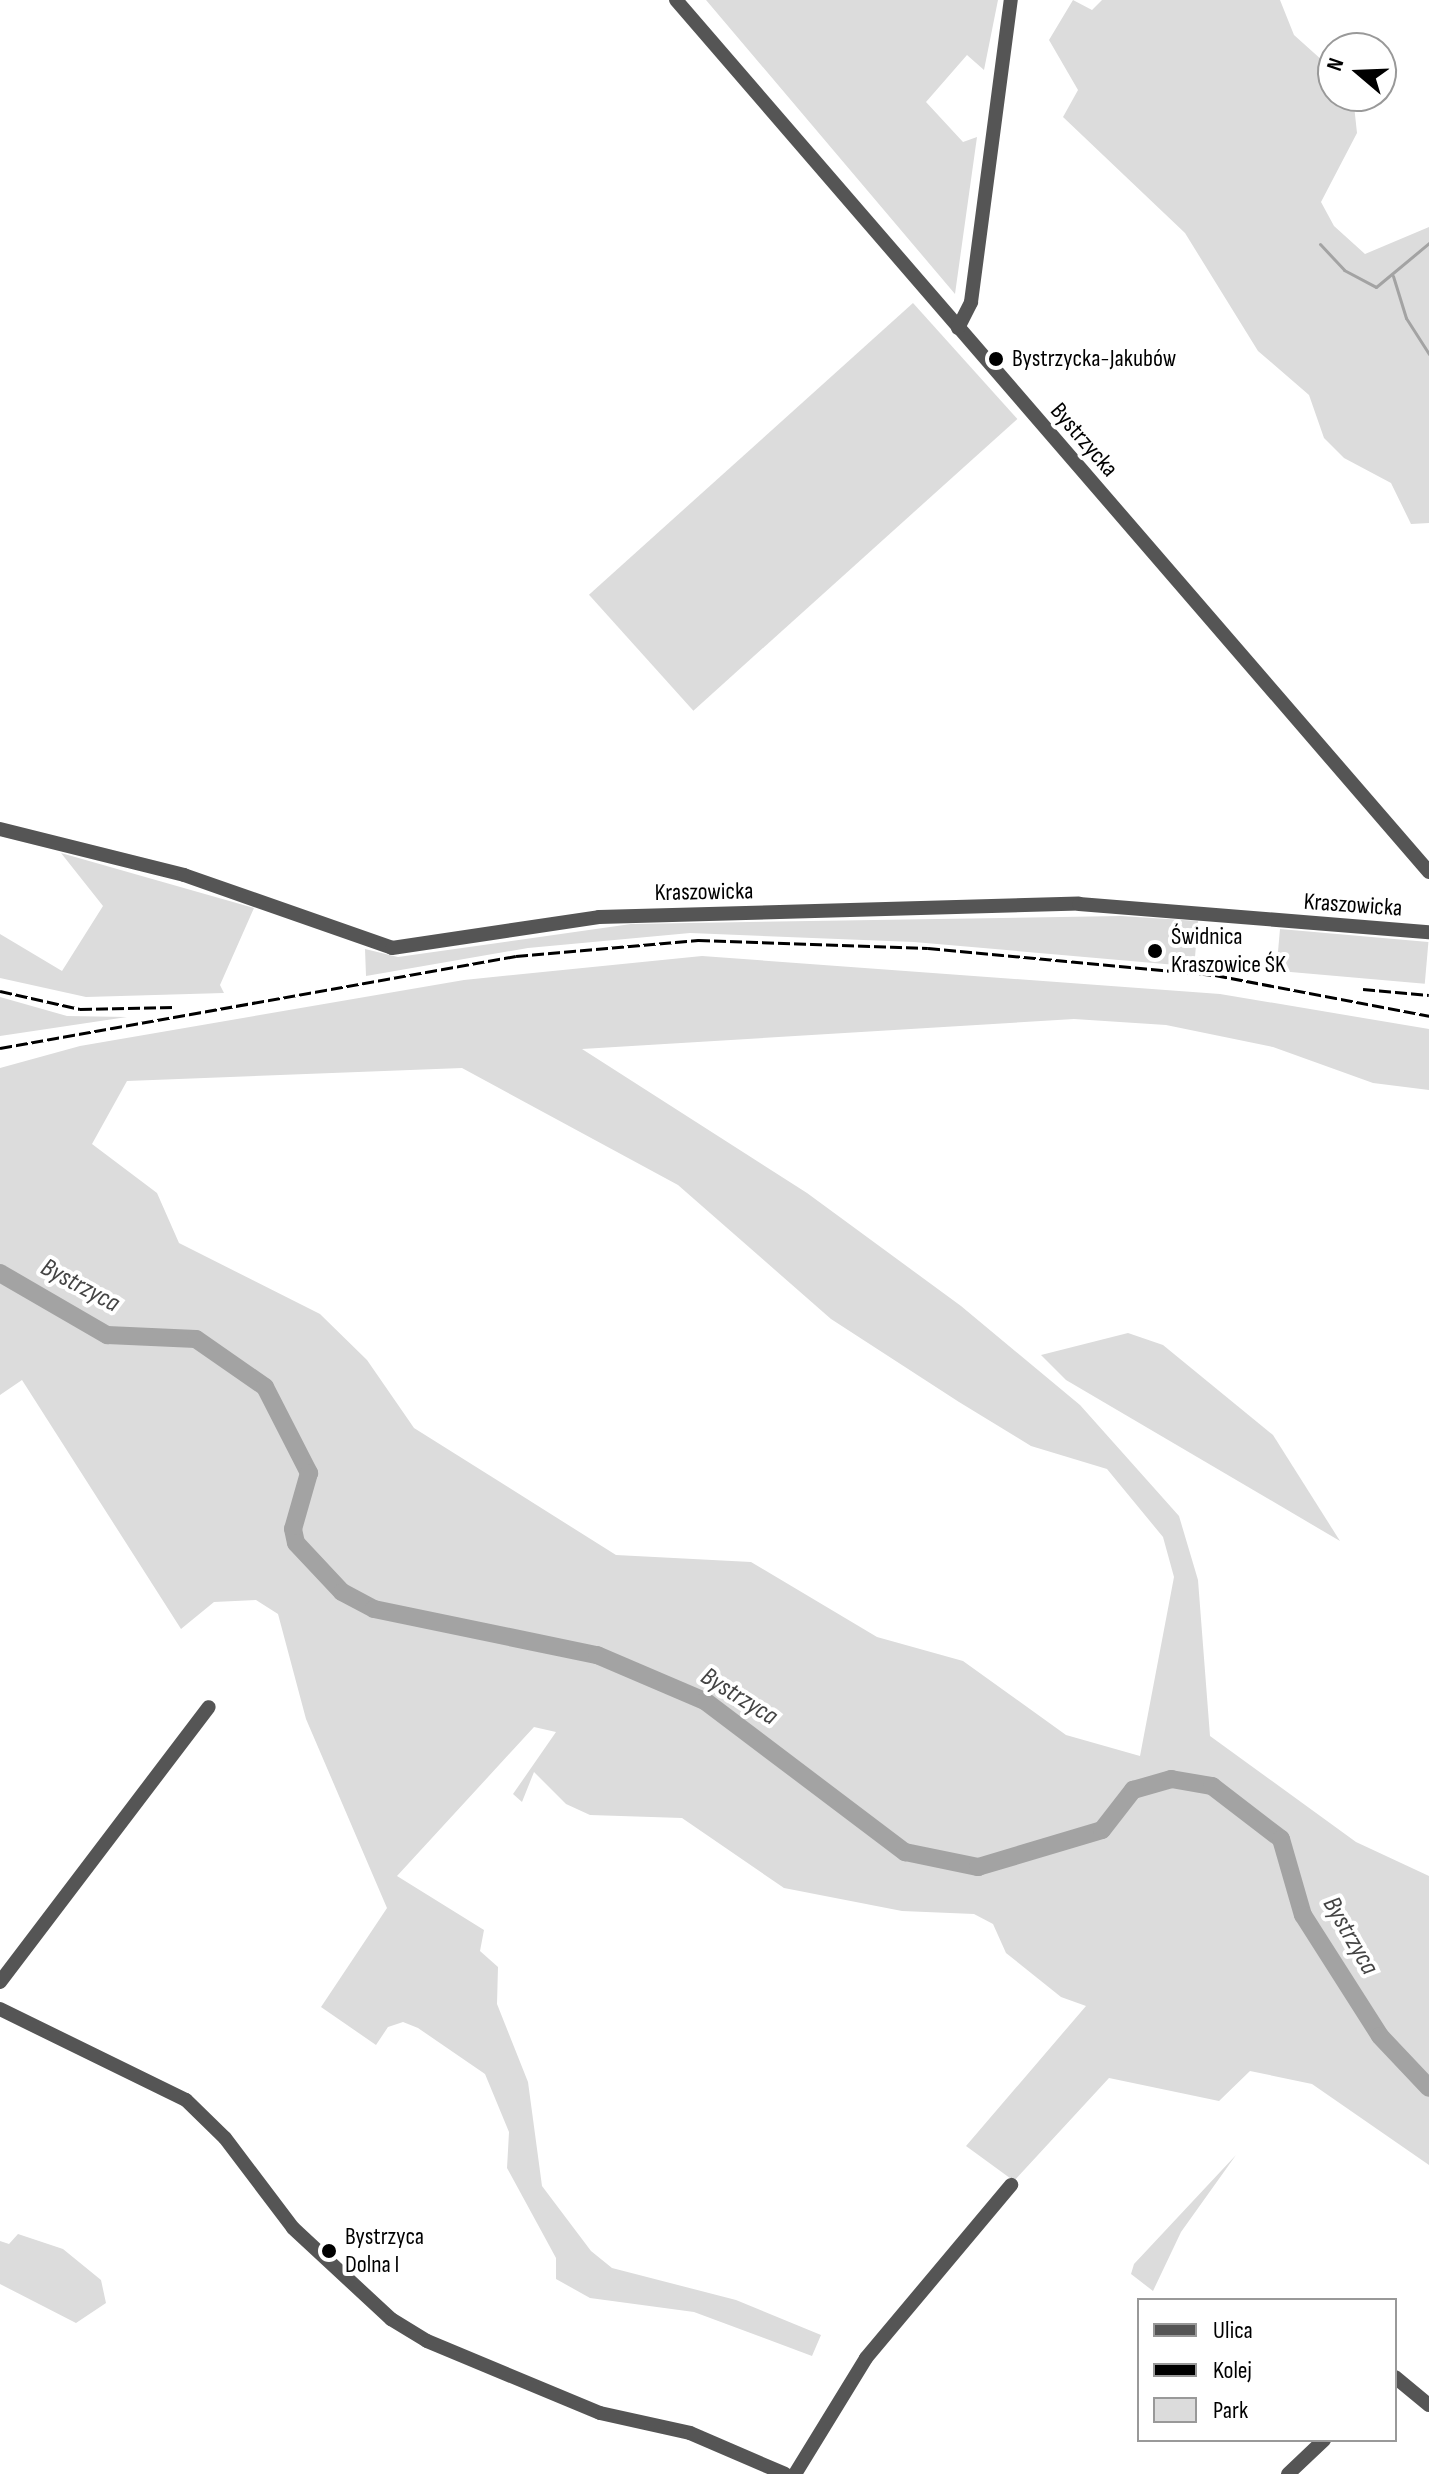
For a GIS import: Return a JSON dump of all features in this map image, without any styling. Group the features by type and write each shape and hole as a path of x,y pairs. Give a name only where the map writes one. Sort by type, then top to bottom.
{"street":[{"name":"Bystrzycka","path":"676,0 1429,872"},
{"path":"958,328 971,302 1011,0"},
{"name":"Kraszowicka","path":"0,829 184,875 392,948 599,917 1079,904 1429,932"},
{"path":"0,1982 209,1707"},
{"path":"0,2009 186,2100 225,2138 293,2228 391,2319 427,2341 600,2413 690,2433 785,2474"},
{"path":"795,2474 866,2358 1011,2185"},
{"path":"1397,2379 1429,2405"},
{"path":"1288,2474 1322,2442"}],"green space":[{"path":"706,0 998,0 984,70 967,55 926,102 963,142 977,137 955,294"},
{"path":"1073,0 1092,10 1102,0 1280,0 1294,35 1317,56 1317,112 1355,112 1357,133 1321,202 1334,226 1365,254 1429,227 1429,523 1411,524 1391,483 1344,458 1324,438 1309,395 1258,351 1185,233 1063,117 1078,90 1049,40"},
{"path":"913,303 1017,419 693,711 589,595"},
{"path":"61,853 254,908 220,985 224,993 86,997 0,978 0,934 62,971 103,906"},
{"path":"1121,916 1198,921 1195,957 1224,960 1222,969 914,942 690,933 528,948 366,976 365,949 398,957 631,924"},
{"path":"1280,929 1428,942 1425,984 1276,971"},
{"path":"702,956 1220,994 1429,1029 1429,1090 1373,1083 1273,1047 1166,1025 1074,1019 582,1049 807,1193 961,1306 1080,1405 1179,1516 1198,1580 1210,1736 1356,1842 1429,1876 1429,2165 1312,2084 1250,2071 1219,2101 1109,2078 1014,2181 966,2146 1086,2006 1061,1997 1006,1953 993,1924 974,1914 902,1911 784,1888 682,1818 590,1815 566,1804 534,1772 522,1802 513,1794 556,1732 534,1727 397,1876 484,1930 480,1951 498,1967 497,2004 528,2082 542,2186 591,2251 612,2268 736,2300 821,2335 812,2356 694,2312 590,2298 556,2279 556,2258 507,2168 509,2132 485,2074 418,2028 403,2022 388,2027 376,2045 321,2007 387,1908 306,1719 278,1614 256,1600 214,1602 181,1629 22,1380 0,1395 0,1068 80,1046 464,980","holes":["462,1068 678,1185 831,1319 1031,1446 1107,1469 1163,1537 1174,1577 1140,1756 1066,1735 963,1661 877,1637 751,1562 616,1555 414,1428 367,1360 320,1314 179,1243 157,1193 92,1144 127,1081"]},
{"path":"0,997 67,1016 127,1017 0,1036"},
{"path":"1128,1333 1163,1345 1273,1435 1340,1541 1066,1380 1041,1355"},
{"path":"1236,2155 1181,2232 1153,2291 1131,2274 1134,2264"},
{"path":"18,2234 63,2249 101,2280 106,2303 76,2323 0,2284 0,2241 9,2244"}],"waterway":[{"path":"1320,244 1344,270 1376,287 1429,243"},
{"path":"1393,276 1406,318 1429,354"},
{"name":"Bystrzyca","path":"0,1273 107,1335 196,1339 265,1387 309,1473 293,1529 296,1543 342,1592 374,1609 597,1655 705,1701 905,1852 978,1867 1102,1830 1133,1790 1171,1779 1212,1786 1281,1839 1303,1915 1380,2036 1429,2088"}],"railway":[{"path":"0,1048 516,956 698,940 928,948 1215,975 1429,1016"},
{"path":"1363,989 1429,995"},
{"path":"0,991 80,1009 174,1007"}],"place":[{"name":"Bystrzycka-Jakubów","path":"996,359"},
{"name":"Świdnica Kraszowice ŚK","path":"1155,951"},
{"name":"Bystrzyca Dolna I","path":"329,2251"}]}
